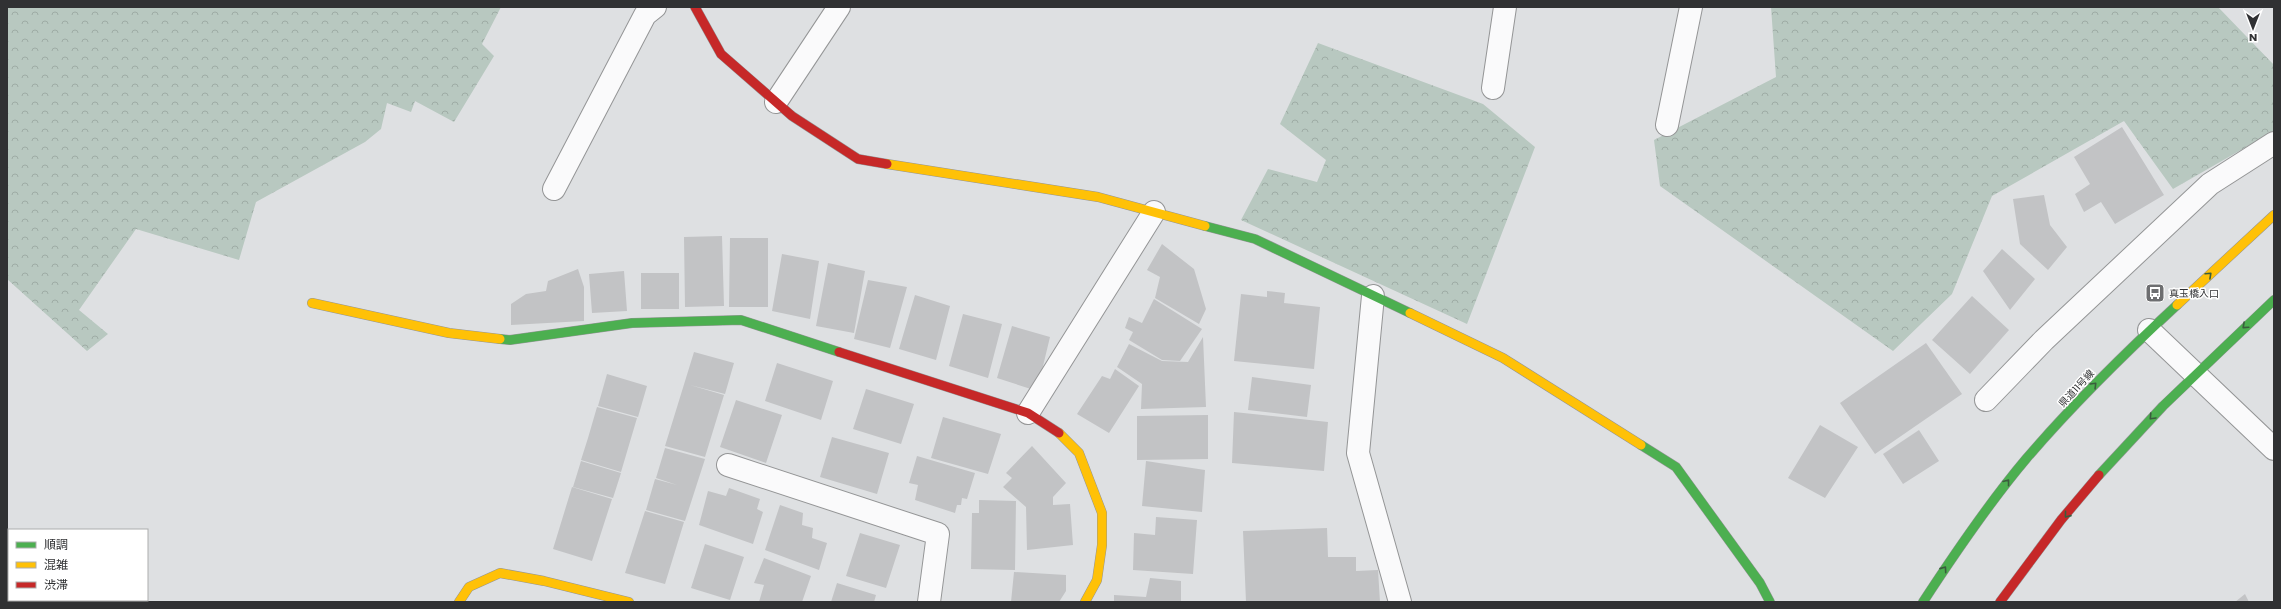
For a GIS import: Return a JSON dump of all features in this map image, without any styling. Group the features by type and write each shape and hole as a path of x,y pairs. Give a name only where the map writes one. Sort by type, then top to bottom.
{"street":[{"path":"554,189 645,15 655,7"},
{"path":"695,7 721,54 792,116 858,159 1098,197 1255,239 1503,358 1676,467 1760,583 1770,602"},
{"path":"776,102 839,7"},
{"path":"1493,88 1505,7"},
{"path":"1667,124 1691,7"},
{"path":"1986,400 2044,340 2210,184 2274,143"},
{"path":"1028,413 1154,212"},
{"name":"県道11号線","path":"1923,602 1983,513 2025,460 2089,390 2149,330 2274,215"},
{"path":"1373,296 1358,453 1400,602"},
{"path":"2000,602 2104,468 2194,373 2274,300"},
{"path":"312,303 449,333 510,340 632,323 741,320 1028,413 1056,430 1078,453 1092,483 1102,513 1102,546 1097,580 1084,602"},
{"path":"2149,330 2274,449"},
{"path":"728,465 938,534 929,602"},
{"path":"459,602 468,587 500,573 544,581 629,602"}],"green space":[{"path":"7,7 501,7 482,44 494,56 454,122 415,101 411,112 387,103 381,129 365,142 256,202 239,260 136,229 79,310 108,334 87,351 7,279"},
{"path":"1771,7 2218,7 2274,65 2274,131 2173,189 2124,121 1992,196 1952,294 1893,351 1660,186 1654,140 1776,77"},
{"path":"1318,43 1483,104 1535,147 1467,324 1241,220 1268,169 1317,182 1326,160 1280,124"}],"building":[{"path":"2122,127 2164,195 2115,224 2101,202 2084,212 2075,194 2090,184 2074,157"},
{"path":"2044,195 2050,225 2067,247 2048,270 2020,244 2013,199"},
{"path":"722,236 724,306 685,307 684,237"},
{"path":"730,238 768,238 768,307 729,307"},
{"path":"1162,244 1194,269 1206,309 1199,324 1155,298 1160,277 1147,270"},
{"path":"2002,249 2035,279 2010,310 1983,271"},
{"path":"782,254 819,261 810,319 772,311"},
{"path":"828,263 865,271 854,333 816,326"},
{"path":"578,269 584,287 584,321 511,325 511,304 526,294 546,291 548,281"},
{"path":"624,271 627,311 592,313 589,274"},
{"path":"641,273 679,273 679,309 641,309"},
{"path":"868,280 907,287 890,348 854,339"},
{"path":"1267,291 1285,293 1284,303 1320,307 1314,369 1234,361 1241,294 1267,297"},
{"path":"915,295 950,306 936,360 899,349"},
{"path":"1972,296 2009,330 1970,374 1932,340"},
{"path":"1154,299 1202,329 1180,361 1162,360 1129,340 1133,332 1125,328 1129,317 1142,323"},
{"path":"963,314 1002,324 988,378 949,366"},
{"path":"1012,326 1050,337 1037,391 997,378"},
{"path":"1203,337 1206,407 1141,409 1142,384 1117,367 1129,344 1162,361 1188,362"},
{"path":"1926,343 1962,394 1875,454 1840,403"},
{"path":"694,352 734,363 725,394 690,385 724,395 705,457 665,446"},
{"path":"777,363 833,381 821,420 765,401"},
{"path":"1115,369 1139,386 1109,433 1077,414 1102,376 1110,379"},
{"path":"607,374 647,386 638,417 598,406"},
{"path":"1252,377 1311,385 1307,417 1248,410"},
{"path":"866,389 914,404 901,444 853,429"},
{"path":"736,400 782,415 766,463 720,447"},
{"path":"597,407 637,418 621,472 581,460"},
{"path":"1234,412 1328,422 1324,471 1232,463"},
{"path":"1208,415 1208,459 1137,460 1137,416"},
{"path":"943,417 1001,434 988,474 931,458"},
{"path":"1820,425 1858,447 1825,498 1788,478"},
{"path":"1919,430 1939,461 1903,484 1883,454"},
{"path":"832,437 889,453 877,494 820,477"},
{"path":"1032,446 1066,483 1053,497 1053,505 1070,504 1073,545 1027,550 1026,507 1003,487 1012,478 1006,473"},
{"path":"665,448 705,459 685,521 646,510 655,479 677,485 656,478"},
{"path":"917,456 975,473 967,499 962,498 961,505 957,505 955,513 915,500 918,485 909,483"},
{"path":"581,461 621,473 613,498 573,487"},
{"path":"1146,461 1205,470 1202,512 1142,506"},
{"path":"572,487 612,499 592,561 553,549"},
{"path":"729,488 760,499 757,509 763,512 753,544 699,525 708,491 726,496"},
{"path":"979,500 1016,501 1015,570 971,569 972,513 979,513"},
{"path":"780,505 803,513 802,525 813,528 812,538 827,543 819,570 765,550"},
{"path":"645,511 684,522 665,584 625,573"},
{"path":"1156,517 1197,520 1193,574 1133,570 1134,533 1155,535"},
{"path":"1327,528 1328,557 1356,557 1356,571 1378,570 1380,602 1246,602 1243,531"},
{"path":"860,533 900,545 886,588 846,576"},
{"path":"705,544 744,557 730,600 691,588"},
{"path":"764,558 811,576 802,602 759,602 764,585 754,583"},
{"path":"1014,572 1066,575 1066,591 1059,602 1011,602"},
{"path":"1150,578 1181,581 1181,602 1114,602 1114,595 1146,597"},
{"path":"837,583 876,595 874,602 831,602"},
{"path":"2245,594 2249,602 2235,602"}],"traffic: fast":[{"path":"1205,226 1255,239 1410,313"},
{"path":"2099,475 2163,406 2274,300"},
{"path":"1923,602 1972,529 1998,493 2026,459 2099,380 2177,305"},
{"path":"500,339 510,340 632,323 741,320 839,352"},
{"path":"1641,445 1676,467 1760,583 1770,602"}],"traffic: slow":[{"path":"887,164 1098,197 1205,226"},
{"path":"2177,305 2274,215"},
{"path":"312,303 449,333 500,339"},
{"path":"1410,313 1503,358 1641,445"},
{"path":"1059,433 1079,453 1102,513 1102,545 1097,580 1085,602"},
{"path":"459,602 469,587 500,573 544,581 629,602"}],"traffic: jam":[{"path":"695,7 721,54 792,116 858,159 887,164"},
{"path":"839,352 1028,413 1059,433"},
{"path":"2000,602 2061,520 2099,475"}],"place":[{"name":"真玉橋入口","path":"2155,293"}]}
